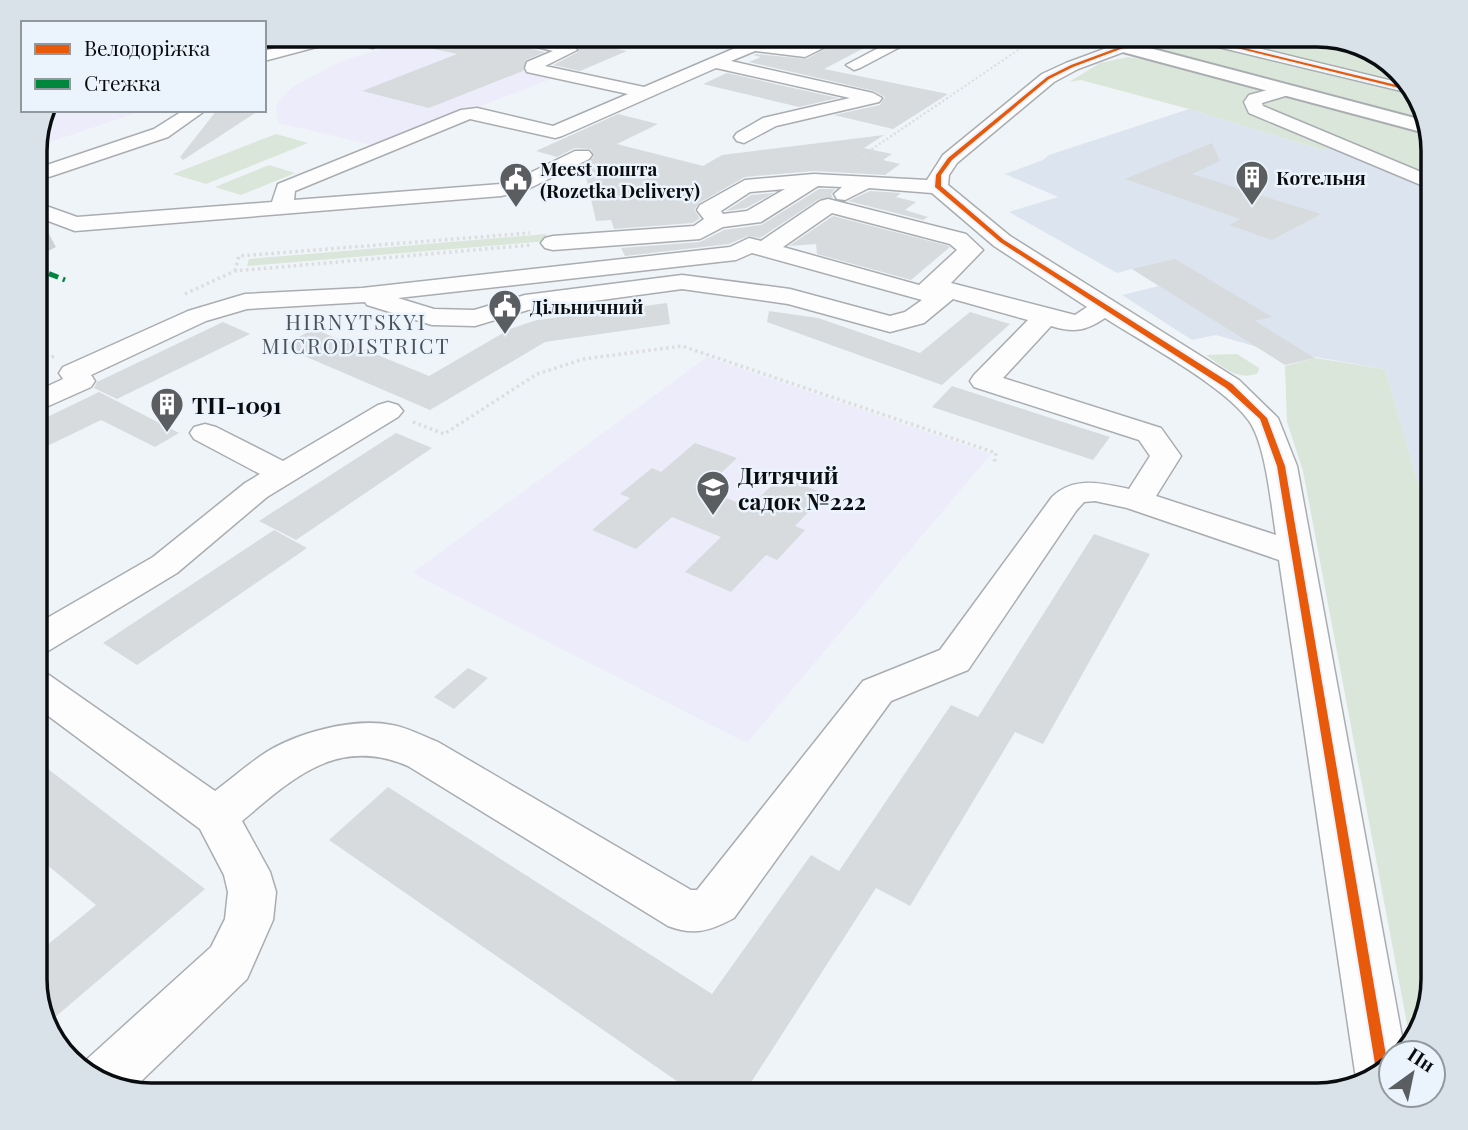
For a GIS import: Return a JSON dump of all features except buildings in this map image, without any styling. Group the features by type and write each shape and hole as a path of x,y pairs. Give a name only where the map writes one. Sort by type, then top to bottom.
{"main road":[{"path":"1125,47 1417,125"}],"street":[{"path":"266,55 298,47"},
{"path":"556,47 569,50 533,65 533,68 647,93"},
{"path":"282,208 285,188 467,114 477,113 555,132 752,47"},
{"path":"771,47 805,52 816,47"},
{"path":"855,65 889,47"},
{"path":"1125,47 1072,66 1048,78 950,159 936,180 938,187 1002,241 1229,386 1264,418 1281,466 1377,1042"},
{"path":"1235,47 1398,87"},
{"path":"716,63 873,98 770,122 744,137"},
{"path":"768,96 796,81"},
{"path":"1286,90 1255,99 1255,109 1421,179"},
{"path":"47,169 161,133 194,112"},
{"path":"50,236 75,224 509,188 582,155"},
{"path":"553,243 700,232 717,221 753,217 820,180 938,187"},
{"path":"765,249 865,181"},
{"path":"362,295 432,317 452,319 475,318 524,303 682,282 790,297 890,324 901,324 911,320 971,250 958,239 828,206"},
{"path":"47,213 75,224"},
{"path":"47,398 81,382 73,373 223,307 245,302 362,295 736,253 748,245 916,292 941,288 1075,324 1105,306"},
{"path":"1046,317 984,380 1150,434 1166,456 1138,501"},
{"path":"47,635 165,565 256,490 388,411"},
{"path":"205,433 284,474"},
{"path":"216,816 279,765 318,747 355,740 391,741 423,754 685,912 702,911 718,903 877,691 954,660 1063,504 1074,494 1095,491 1138,501 1295,552"},
{"path":"47,694 216,816 247,872 252,892 249,920 229,963 110,1074"}],"path":[{"path":"820,180 1022,47"},
{"path":"236,271 239,256 549,232 553,243"},
{"path":"388,411 444,434 537,374 584,359 682,346 996,453 994,464"}],"shaded area":[{"path":"388,47 423,47 556,77 377,146 278,123 276,108 281,98 294,86 342,61"},
{"path":"1189,109 1323,150 1345,139 1421,171 1421,494 1385,369 1257,347 1216,335 1192,340 1122,295 1159,286 1132,269 1117,273 1009,212 1058,197 1005,174 1043,160 1049,155"},
{"path":"55,112 139,112 47,143"},
{"name":"Дитячий садок №222","path":"707,357 991,454 747,743 412,573"}],"green space":[{"path":"1143,47 1222,47 1402,92 1416,120"},
{"path":"1250,47 1337,49 1369,61 1393,82"},
{"path":"1128,57 1173,64 1418,130 1421,171 1346,139 1323,150 1189,109 1081,80 1069,82 1100,63"},
{"path":"276,134 308,143 206,184 173,174"},
{"path":"269,165 295,173 241,195 215,187"},
{"path":"546,234 548,241 247,266 249,259"},
{"path":"1237,354 1259,368 1258,373 1244,376 1237,374 1206,355"},
{"path":"1315,358 1385,369 1421,494 1421,979 1415,1012 1408,1028 1303,471 1287,422 1285,366"}],"marked path":[{"path":"47,273 65,280"}],"cycle path":[{"path":"1123,47 1048,78 950,159 938,175 938,187 1002,241 1229,386 1263,418 1281,466 1377,1042"},
{"path":"1235,47 1398,87"}],"place":[{"name":"Котельня","path":"1252,207"},
{"name":"Meest пошта (Rozetka Delivery)","path":"516,209"},
{"name":"Дільничний","path":"505,336"},
{"name":"ТП-1091","path":"167,434"},
{"name":"Дитячий садок №222","path":"713,517"}],"district":[{"name":"HIRNYTSKYI MICRODISTRICT","path":"356,333"}]}
